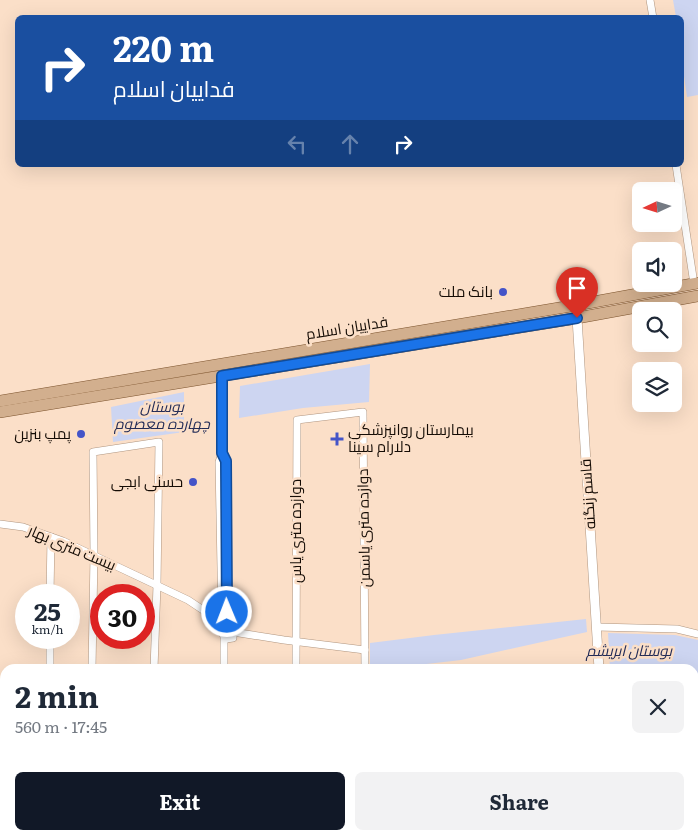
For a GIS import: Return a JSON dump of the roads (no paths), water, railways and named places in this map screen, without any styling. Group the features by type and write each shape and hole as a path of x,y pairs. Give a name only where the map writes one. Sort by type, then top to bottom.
{"main road":[{"name":"فداییان اسلام","path":"0,401 696,284"},
{"name":"فداییان اسلام","path":"0,412 577,318 698,296"}],"street":[{"path":"650,0 652,15"},
{"path":"676,167 696,284"},
{"name":"قاسم زنگنه","path":"577,318 599,664"},
{"path":"222,376 222,453 226,461 223,622 219,628 226,639 233,638 234,632"},
{"name":"دوازده متری یاسمن","path":"296,420 363,412 365,650"},
{"name":"دوازده متری یاس","path":"296,420 296,664"},
{"path":"92,664 93,452 159,442 154,664"},
{"name":"بیست متری بهار","path":"0,524 23,527 94,555 188,600 223,622"},
{"path":"50,584 51,537"},
{"path":"223,622 234,632 365,650 365,664"},
{"path":"597,627 677,629 698,634"},
{"path":"224,636 224,664"},
{"path":"50,649 50,664"}],"place":[{"name":"بانک ملت","path":"503,292"},
{"name":"پمپ بنزین","path":"81,434"},
{"name":"بیمارستان روانپزشکی دلارام سینا","path":"337,439"},
{"name":"حسنی ابجی","path":"193,482"}],"park label":[{"name":"بوستان چهارده معصوم","path":"162,416"},
{"name":"بوستان ابریشم","path":"629,651"}]}
